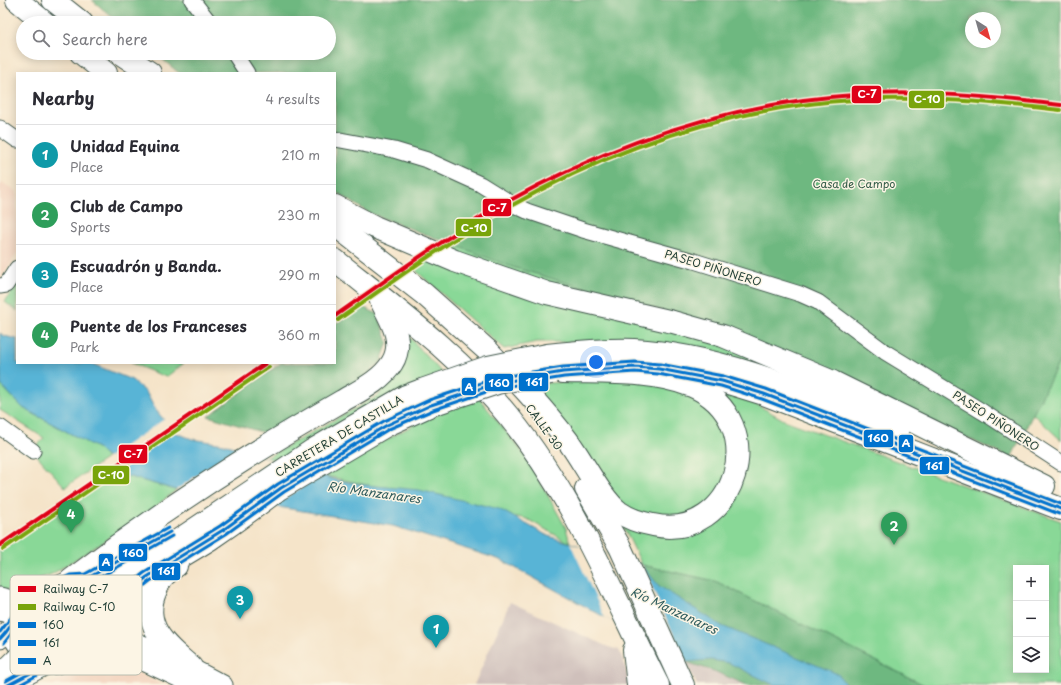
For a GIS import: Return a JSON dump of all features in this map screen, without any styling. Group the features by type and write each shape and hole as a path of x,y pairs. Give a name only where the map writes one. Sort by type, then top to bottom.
{"highway":[{"path":"17,0 36,16"},
{"path":"53,0 73,16"},
{"path":"90,60 105,72"},
{"path":"128,60 143,72"},
{"path":"130,60 148,72"},
{"path":"336,207 375,227 455,262 578,301 673,322 723,336 833,382 1052,489"},
{"name":"CALLE 30","path":"336,226 424,294 488,351 574,467 620,547 682,682"},
{"name":"CALLE 30","path":"336,261 378,294 465,369 510,417 547,469 578,520 658,685"},
{"path":"83,575 116,545 158,516 272,442 369,385 386,372 392,362 398,344 396,333 378,294"},
{"name":"CARRETERA DE CASTILLA","path":"554,366 590,351 634,350 680,355 713,363 829,402 1052,489"},
{"path":"488,351 541,407 568,441 606,497 619,512 631,519 646,524 661,527 678,526 706,515 726,494 735,474 738,445 735,432 727,414 719,404 704,392 678,382 634,374 554,366"},
{"name":"CARRETERA DE CASTILLA","path":"142,566 165,555 281,488 321,455 399,400 426,398 488,367 635,366 722,381 779,400 1061,509"},
{"name":"CARRETERA DE CASTILLA","path":"128,575 186,533 258,485 321,455"},
{"path":"88,575 193,520 225,500 258,485"},
{"path":"142,581 223,530 281,488"},
{"path":"193,676 164,642 155,629 151,616 152,600 162,578 201,544"},
{"path":"632,633 638,685"},
{"path":"0,656 10,649"},
{"path":"0,676 10,666"}],"main road":[{"path":"0,597 10,616"},
{"path":"142,647 193,676 223,685"},
{"path":"8,685 27,675"}],"street":[{"path":"192,0 205,16"},
{"path":"239,60 247,72"},
{"path":"0,128 16,139"},
{"name":"PASEO PIÑONERO","path":"336,139 394,150 427,160 480,184 514,205 527,211 583,230 694,261 800,294 818,302 886,352 983,412 1061,463"},
{"path":"3,286 16,269"},
{"path":"0,427 33,451"}],"shaded area":[{"path":"0,181 16,191 16,255 1,279"},
{"path":"510,602 608,647 619,650 625,665 629,685 474,685"},
{"path":"686,662 714,671 747,685 697,685"},
{"path":"70,675 142,675 162,685 47,685"}],"green space":[{"name":"Casa de Campo","path":"92,0 1061,0 1061,358 1011,458 725,329 512,267 369,213 336,192 336,72 178,72 163,60 336,60 336,16 111,16"},
{"path":"454,239 512,267 635,303 783,372 628,342 537,342 504,349 413,268"},
{"path":"16,285 16,310 5,302"},
{"path":"360,306 378,314 388,342 381,362 361,380 271,435 208,416 280,364 336,364 336,323"},
{"path":"404,331 442,373 278,462 266,458 379,395 400,363"},
{"path":"1061,358 1061,440 1033,414"},
{"path":"134,364 183,364 166,377"},
{"path":"609,379 717,388 754,403 784,420 1061,521 1061,685 924,685 715,581 642,565 626,532 533,384"},
{"path":"0,384 23,408 97,448 107,458 65,487 33,451 44,438 0,410"},
{"path":"479,398 527,458 566,528 570,543 527,519 321,475 443,409"},
{"path":"121,471 127,476 176,490 143,517 52,574 10,575 10,589 4,591 0,589 0,550"},
{"path":"642,565 715,581 924,685 747,685 714,671 686,662"}],"water":[{"name":"Río Manzanares","path":"0,333 4,336 16,339 16,364 92,364 132,380 146,392 155,409 174,432 192,439 224,444 336,480 365,485 419,490 499,509 548,536 642,565 659,586 722,626 838,674 846,685 774,685 729,663 711,660 686,662 501,560 393,526 176,490 127,476 97,448 23,408 1,385"}],"pier":[{"path":"166,418 176,430 117,470 106,459"},
{"path":"236,448 321,475 272,507 176,490"},
{"path":"570,543 642,565 686,662 605,618"}],"rail line":[{"name":"C-7","path":"336,315 440,243 505,203 546,181 587,162 630,145 717,117 808,99 906,93 958,95 1061,105"},
{"name":"C-10","path":"338,320 442,248 507,208 547,186 631,149 718,121 763,111 808,104 880,99 957,100 1060,110"},
{"name":"C-7","path":"0,545 265,364"},
{"name":"C-10","path":"3,549 269,367"}],"transit line":[{"name":"A","path":"141,575 220,526 278,484 384,421 429,400 496,378 563,367 635,362 660,364 723,376 766,389 1061,504"},
{"name":"160","path":"142,581 223,530 281,488 387,425 431,405 497,383 563,372 635,367 659,369 722,381 764,394 1061,509"},
{"name":"161","path":"142,587 226,534 284,492 389,429 433,410 498,388 564,377 635,372 658,374 721,386 762,399 1059,514"},
{"name":"A","path":"70,575 85,574 168,528"},
{"name":"160","path":"93,575 170,532"},
{"name":"161","path":"104,575 172,536"},
{"name":"A","path":"0,632 10,619"},
{"name":"160","path":"0,639 10,626"},
{"name":"161","path":"4,643 10,635"},
{"name":"A","path":"6,681 17,675"},
{"name":"160","path":"8,685 27,675"},
{"name":"161","path":"19,685 38,675"}],"place":[{"name":"Puente de los Franceses","path":"71,533"},
{"name":"Club de Campo","path":"894,545"},
{"name":"Escuadrón y Banda.","path":"240,619"},
{"name":"Unidad Equina","path":"436,648"}]}
